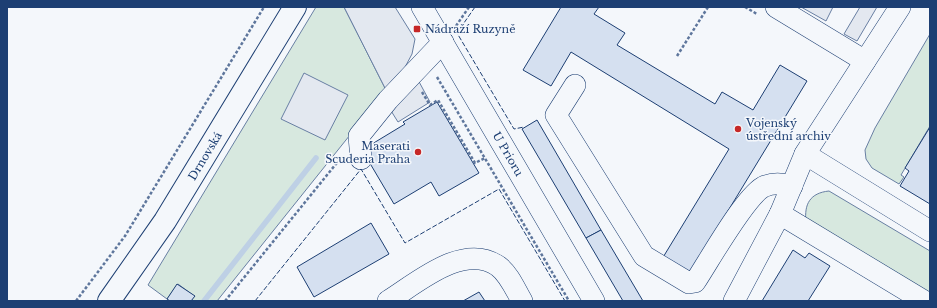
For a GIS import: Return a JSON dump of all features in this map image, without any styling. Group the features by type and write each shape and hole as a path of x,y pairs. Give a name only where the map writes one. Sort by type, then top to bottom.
{"main road":[{"name":"Drnovská","path":"109,301 166,221 295,7"}],"street":[{"name":"U Prioru","path":"422,7 594,301"},
{"path":"734,301 780,214 806,154 900,7"},
{"path":"787,10 865,61"},
{"path":"361,159 359,136 388,100 413,75 442,42"},
{"path":"575,85 556,115 644,256 689,283 696,282 742,209 762,188 779,182 792,186"},
{"path":"806,154 930,231"},
{"path":"780,214 924,301"},
{"path":"388,301 450,262 482,258 498,266 508,276 522,301"}],"path":[{"path":"76,301 125,236 264,7"},
{"path":"677,56 708,7"},
{"path":"413,75 430,105 438,100 476,163 485,158"},
{"path":"225,301 359,136"}],"shaded area":[{"path":"316,7 344,7 386,90 217,301 191,301 194,296 178,284 167,299 148,285"},
{"path":"344,7 395,7 415,39 412,54 404,69 386,90"},
{"path":"801,7 833,7 826,21"},
{"path":"860,7 877,7 857,41 844,34"},
{"path":"930,34 930,126 901,175 904,177 899,184 872,168 866,159 865,150 875,128"},
{"path":"304,73 348,95 325,140 281,119"},
{"path":"417,78 430,102 398,122 388,106"},
{"path":"829,191 930,251 930,297 806,222 806,210 810,200 817,194"}],"building":[{"name":"Vojenský ústřední archiv","path":"561,7 599,7 594,14 625,33 617,45 715,104 722,92 753,110 780,65 807,81 689,275 662,259 729,149 571,52 551,86 523,70"},
{"name":"Maserati Scuderia Praha","path":"437,102 479,173 439,196 431,182 394,204 368,160 372,144 405,124 403,122"},
{"path":"537,120 601,230 586,238 522,129"},
{"path":"930,127 930,204 900,186 909,171 905,168"},
{"path":"371,223 389,254 314,297 297,267"},
{"path":"601,230 643,301 623,301 586,238"},
{"path":"793,250 805,258 809,253 830,266 808,301 762,301"},
{"path":"177,284 195,296 191,301 170,301 167,299"},
{"path":"479,292 485,301 463,301"}],"waterway":[{"path":"204,301 316,158"}],"fence":[{"path":"475,7 457,33 514,129 524,127"},
{"path":"255,301 361,169 405,243 499,189 565,301"}],"place":[{"name":"Nádraží Ruzyně","path":"417,29"},
{"name":"Vojenský ústřední archiv","path":"738,129"},
{"name":"Maserati Scuderia Praha","path":"418,152"}]}
